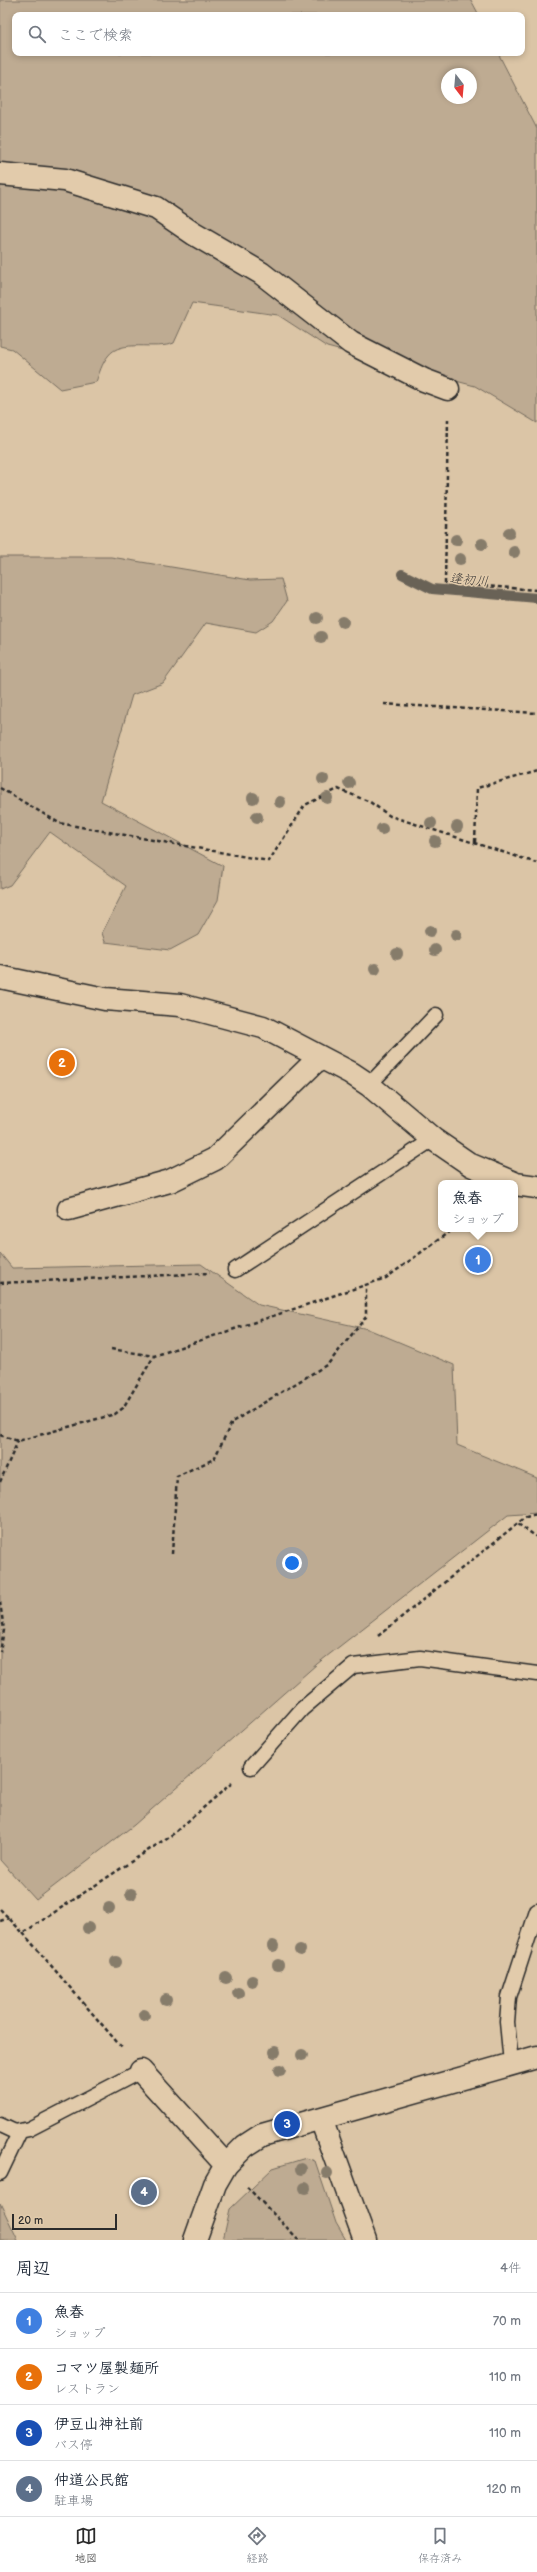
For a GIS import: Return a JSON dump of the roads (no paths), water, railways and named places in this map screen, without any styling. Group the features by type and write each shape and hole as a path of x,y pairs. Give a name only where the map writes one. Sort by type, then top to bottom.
{"street":[{"path":"0,174 65,180 156,208 194,234 261,273 351,343 424,380 448,389"},
{"path":"0,978 105,999 180,1005 263,1027 352,1073 369,1085 433,1139 471,1164 507,1180"},
{"path":"69,1209 170,1181 216,1159 320,1057"},
{"path":"518,1184 537,1187"},
{"path":"195,2240 215,2184 226,2165 244,2146 262,2135 537,2056"},
{"path":"141,2071 226,2165"},
{"path":"321,2119 365,2240"}],"lane":[{"path":"369,1085 436,1015"},
{"path":"235,1270 433,1139"},
{"path":"251,1767 302,1708 353,1666 420,1658 537,1674"},
{"path":"511,2063 507,2022 509,1997 537,1911"},
{"path":"0,2126 15,2132 29,2129 141,2071"},
{"path":"0,2173 20,2131"}],"waterway":[{"name":"逢初川","path":"402,574 432,589 537,598"}],"place":[{"name":"コマツ屋製麺所","path":"62,1063"},
{"name":"魚春","path":"478,1260"},
{"name":"伊豆山神社前","path":"287,2124"},
{"name":"仲道公民館","path":"144,2192"}]}
